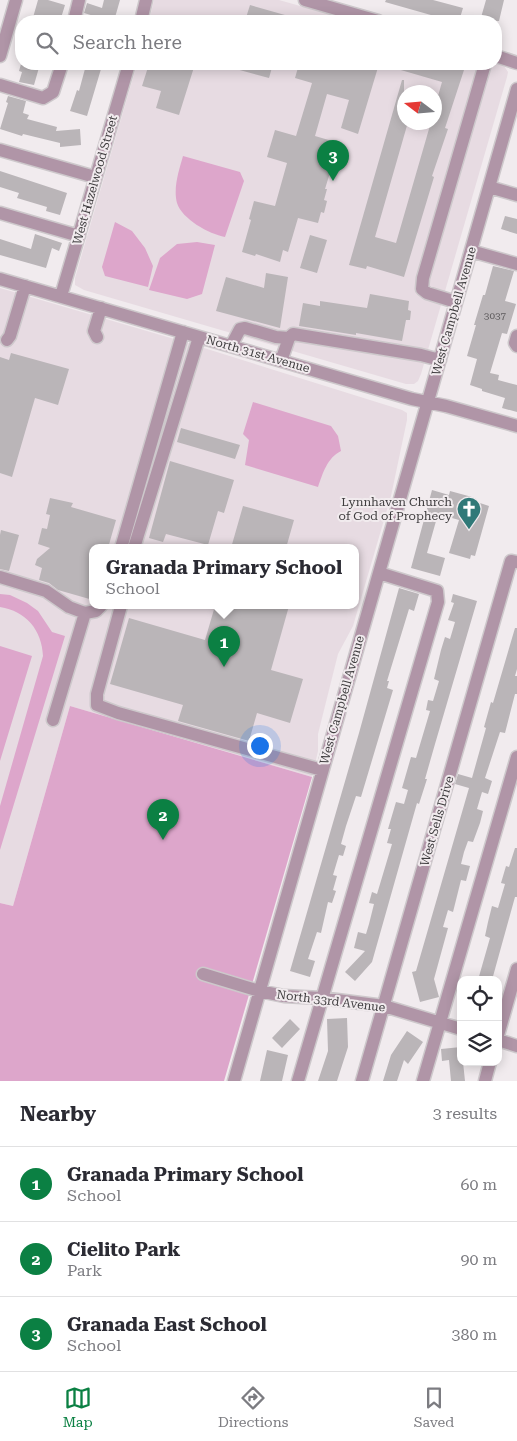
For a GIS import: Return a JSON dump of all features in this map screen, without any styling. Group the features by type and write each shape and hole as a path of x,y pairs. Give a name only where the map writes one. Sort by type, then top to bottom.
{"street":[{"path":"0,56 5,22 16,0"},
{"path":"75,15 79,0"},
{"path":"142,15 146,0"},
{"path":"305,0 357,15"},
{"path":"502,58 517,63"},
{"path":"0,85 43,98 53,92 60,70"},
{"name":"West Hazelwood Street","path":"61,296 126,70"},
{"path":"456,302 427,293 422,289 423,278 483,70"},
{"name":"West Campbell Avenue","path":"234,1081 489,187 512,126 517,89"},
{"path":"0,150 95,178"},
{"path":"489,187 517,195"},
{"path":"0,213 78,236"},
{"path":"471,251 517,264"},
{"name":"North 31st Avenue","path":"0,279 428,403 517,426"},
{"path":"7,340 10,336 25,286"},
{"path":"97,337 94,331 102,308"},
{"path":"232,346 240,329 245,328 276,337 289,338"},
{"path":"122,544 183,332"},
{"path":"281,361 289,338 293,334 421,355 440,360"},
{"path":"517,336 515,343 517,346"},
{"path":"135,544 199,337"},
{"name":"West Sells Drive","path":"362,1081 514,562"},
{"path":"298,1081 438,602 437,591 379,573"},
{"path":"0,578 46,591 69,608 84,613 96,612 98,609"},
{"path":"120,609 97,694 97,705 136,718 322,770"},
{"path":"53,720 84,613"},
{"path":"423,1081 517,757"},
{"path":"502,1021 517,969"},
{"name":"North 33rd Avenue","path":"203,974 259,991 284,996 322,998 384,1006 457,1028"},
{"path":"502,1041 517,1046"},
{"path":"485,1081 489,1066"}],"shaded area":[{"path":"154,0 279,0 332,15 150,15"},
{"path":"502,65 508,72 421,374 418,381 414,384 406,384 84,290 75,285 75,278 135,70 502,70"},
{"path":"183,156 240,172 244,181 225,237 211,233 197,225 184,215 180,209 177,203 176,191"},
{"path":"115,222 132,231 145,248 153,266 148,287 105,276 102,267"},
{"path":"197,242 215,245 202,294 187,299 149,290 160,258 177,244"},
{"path":"0,288 188,343 407,413 391,496 359,605 359,544 89,544 89,609 358,609 353,626 338,654 318,734 318,751 312,777 70,706 13,906 0,903"},
{"path":"253,402 331,426 338,436 341,451 329,462 318,487 245,465 249,440 243,434"},
{"path":"0,594 10,595 27,603 38,611 52,632 65,636 0,850 0,806 43,656 40,638 36,630 25,617 0,607"},
{"path":"0,646 32,656 0,761"},
{"path":"70,706 312,777 224,1081 0,1081 0,903 13,906"}],"building":[{"path":"38,0 48,0 65,5 62,15 34,15"},
{"path":"104,0 120,0 116,15 91,15 84,13 87,3 102,8"},
{"path":"386,0 433,0 463,8 461,15 431,15 385,2"},
{"path":"486,0 504,0 500,15 482,15"},
{"path":"250,5 285,15 247,15"},
{"path":"38,70 34,85 19,82 22,72 19,71"},
{"path":"85,70 101,70 87,116 70,111 77,90 79,91"},
{"path":"147,70 193,70 179,115 156,108 161,91 142,86"},
{"path":"240,70 271,70 269,78"},
{"path":"297,70 377,70 358,134 341,128 349,100 327,94 315,136 339,143 325,189 327,189 324,200 327,201 324,213 321,212 318,223 298,218 288,252 283,250 280,262 256,254 255,256 242,252 254,201 275,206 287,163 267,157 275,130 296,136 312,83 295,78"},
{"path":"401,70 464,70 445,128 448,129 432,176 434,177 404,277 367,266 366,269 349,265 397,97 397,130 406,130 375,237 396,243 429,130 442,130 442,82"},
{"path":"8,96 26,101 23,113 29,115 27,119 57,127 56,131 80,129 81,145 60,147 60,143 23,134 22,136 0,129 8,103 6,102"},
{"path":"0,171 67,193 60,215 46,211 47,207 17,198 19,193 0,187"},
{"path":"505,216 517,219 517,234 501,229"},
{"path":"35,234 62,243 59,251 52,248 46,268 0,255 0,239 31,249"},
{"path":"310,235 327,240 317,273 300,268"},
{"path":"493,266 514,271 505,301 516,304 507,334 502,333 490,373 499,375 498,380 517,385 517,412 502,408 505,398 470,385 477,359 467,356 476,325 474,325"},
{"path":"266,273 288,277 280,328 216,311 226,277 264,288"},
{"path":"370,294 409,301 410,320 406,320 402,341 299,326 303,303 320,306 320,301 367,308"},
{"path":"11,353 69,369 58,405 35,398 12,477 0,473 0,357 9,360"},
{"path":"181,428 240,445 235,459 177,442"},
{"path":"170,461 234,480 224,513 218,511 208,544 166,534 163,542 149,538"},
{"name":"Lynnhaven Church of God of Prophecy","path":"432,490 449,495 450,491 472,497 471,500 489,506 475,556 471,555 470,559 449,553 459,520 438,514 427,553 445,558 440,576 411,568"},
{"path":"50,498 73,503 71,507 116,520 109,544 89,544 89,599 58,590 49,583 39,580 42,568 35,565 37,559 50,548 38,544 42,528 47,529 50,515 46,514"},
{"path":"243,506 294,520 287,544 232,544"},
{"path":"1,530 19,535 9,571 0,569"},
{"path":"399,588 419,594 414,611 409,609 387,681 389,681 387,688 393,690 361,797 356,796 346,826 341,844 346,846 343,856 339,855 333,875 337,876 333,890 336,891 332,903 328,902 321,933 317,932 308,959 315,961 310,977 290,971"},
{"path":"453,594 477,601 425,779 427,779 419,804 417,803 372,962 355,981 345,972 365,951 354,948 358,932 366,934 374,904 369,903 372,892 377,894 392,844 387,843 391,829 388,829 396,802 404,804 408,790 402,788 411,757 416,758 430,711 426,710 428,700 433,701 439,681 434,679 441,650 445,637 450,639 455,622 448,620 454,603 451,602"},
{"path":"214,609 288,609 271,670 303,679 290,723 257,713 249,741 178,721 183,705 110,684 129,618 205,640"},
{"path":"515,628 517,628 517,669 515,676 517,676 517,694 515,694 505,733 500,732 485,778 492,781 488,794 482,792 477,809 483,811 480,823 473,842 468,841 464,852 461,864 470,866 466,881 461,880 453,912 448,910 443,927 448,928 434,979 439,997 420,1002 412,972 416,971 469,788 455,784 458,774 472,778 491,702 493,703"},
{"path":"515,848 517,848 517,897 515,897 493,976 479,976 490,938 485,936 492,906 498,908 505,884 501,883 506,866 509,867"},
{"path":"347,1018 348,1047 337,1081 318,1081 328,1051 327,1019"},
{"path":"290,1019 300,1029 282,1048 272,1038"},
{"path":"407,1031 423,1042 408,1064 404,1060 397,1081 383,1081 391,1055"},
{"path":"457,1047 457,1066 463,1066 465,1081 451,1081 449,1060 442,1061 441,1049"},
{"path":"267,1050 288,1055 282,1081 260,1081"}],"place":[{"name":"Granada East School","path":"333,181"},
{"name":"Lynnhaven Church of God of Prophecy","path":"469,530"},
{"name":"Granada Primary School","path":"224,667"},
{"name":"Cielito Park","path":"163,840"}]}
